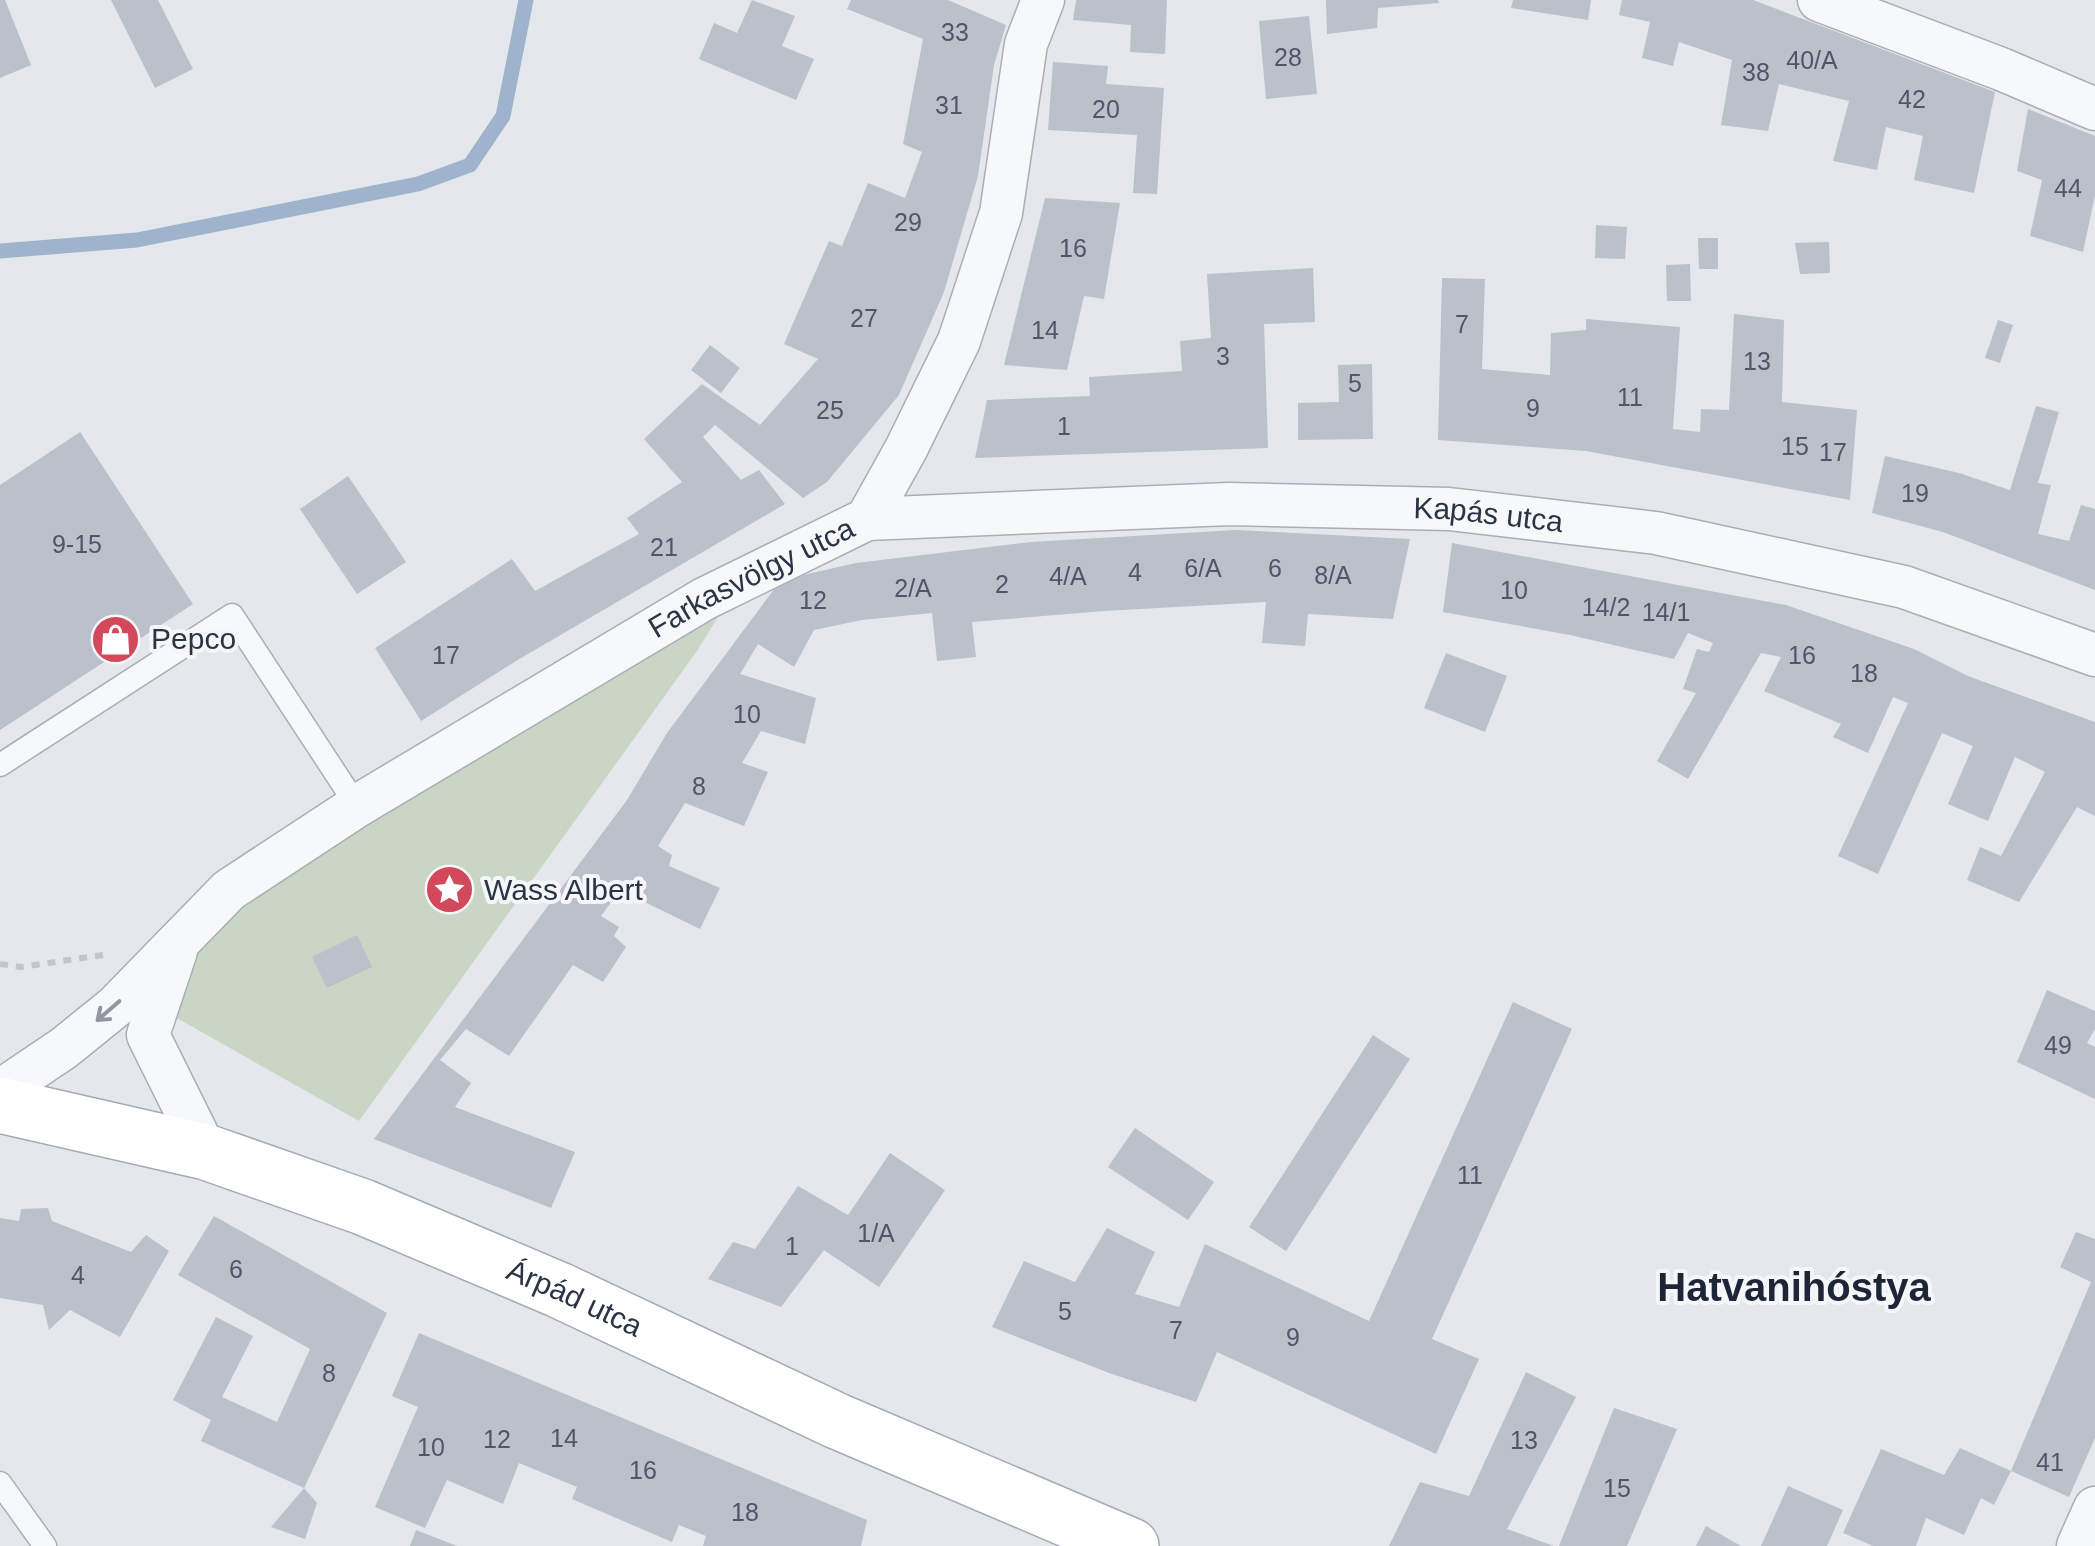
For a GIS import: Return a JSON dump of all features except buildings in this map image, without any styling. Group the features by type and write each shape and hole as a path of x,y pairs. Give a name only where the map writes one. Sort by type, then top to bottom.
{"main road":[{"name":"Árpád utca","path":"0,1105 206,1152 363,1206 559,1290 838,1421 1131,1546"}],"street":[{"name":"Farkasvölgy utca","path":"0,1091 116,1006 229,890 356,806 704,599 867,519 906,449 965,322 1001,214 1026,44 1043,0"},
{"path":"1819,0 2095,109"},
{"name":"Kapás utca","path":"867,519 1229,504 1449,509 1656,533 1904,587 2095,655"},
{"path":"178,944 148,1035 206,1152"},
{"path":"2078,1546 2095,1508"}],"lane":[{"path":"0,765 232,615 356,806"},
{"path":"0,1483 45,1546"}],"path":[{"path":"0,964 21,967"}],"green space":[{"path":"721,612 697,651 359,1121 175,1017 199,944 253,891"}],"waterway":[{"path":"0,251 137,240 418,184 470,165 503,116 526,0"}],"place":[{"name":"Pepco","path":"116,639"},
{"name":"Wass Albert","path":"449,890"}],"district":[{"name":"Hatvanihóstya","path":"1794,1287"}]}
